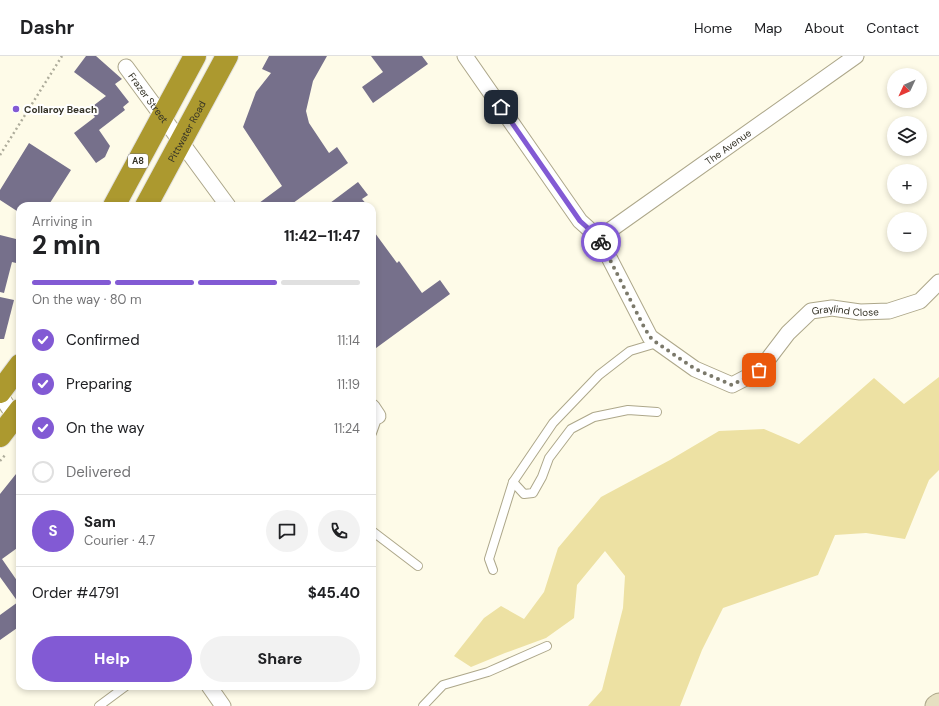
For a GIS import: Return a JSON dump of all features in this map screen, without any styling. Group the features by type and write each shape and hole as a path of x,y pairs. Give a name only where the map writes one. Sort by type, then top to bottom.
{"highway":[{"name":"A8","path":"116,202 195,56"},
{"name":"Pittwater Road","path":"148,202 227,56"},
{"path":"0,393 16,371"},
{"path":"0,436 16,419"}],"street":[{"path":"465,56 580,221 599,238 644,327 650,337 660,345"},
{"name":"The Avenue","path":"599,238 856,56"},
{"name":"Frazer Street","path":"126,67 225,202"},
{"name":"Graylind Close","path":"660,345 695,369 732,385 759,370 788,333 811,311 832,308 860,312 889,311 920,301 939,282"},
{"path":"0,393 16,414"},
{"path":"213,690 223,706"}],"lane":[{"path":"493,570 489,559 513,482 554,423 599,375 630,351 660,345"},
{"path":"513,482 524,494 533,493 542,477 548,458 571,430 594,417 628,410 657,412"},
{"path":"376,534 418,566"},
{"path":"422,706 443,685 488,672 547,646"},
{"path":"98,706 120,690"}],"path":[{"path":"0,155 62,56"}],"shaded area":[{"path":"939,377 939,470 929,480 905,539 866,533 835,535 818,575 723,608 702,650 680,706 588,706 602,690 623,608 625,576 605,551 577,585 574,618 546,638 471,667 454,656 484,618 501,606 524,619 544,592 558,548 601,497 670,460 719,431 764,429 799,444 874,378 904,404"}],"building":[{"path":"86,56 96,56 122,79 115,84 129,102 123,107 125,110 99,130 110,146 105,157 96,163 74,133 95,117 89,109 106,96 74,72"},
{"path":"269,56 327,56 313,81 306,111 309,123 329,153 337,147 348,163 294,202 260,202 282,186 243,127 256,92 271,73 262,69"},
{"path":"371,56 422,56 428,64 373,103 362,87 383,72"},
{"path":"29,143 71,170 51,202 16,202 16,210 0,200 0,190"},
{"path":"358,182 368,195 362,199 365,202 331,202"},
{"path":"376,234 397,263 399,261 422,293 440,280 450,294 376,348"},
{"path":"0,235 16,239 16,263 12,262 4,293 0,292"},
{"path":"0,297 14,300 4,339 0,339"},
{"path":"16,474 16,549 2,559 16,579 16,599 0,577 0,494"},
{"path":"16,603 16,629 0,640 0,615"}],"way so far":[{"path":"601,242 644,327 650,337 657,343 695,369 732,385 759,370"}],"place":[{"name":"Collaroy Beach","path":"16,109"}],"route":[{"path":"501,107 580,221 599,238 601,242"}]}
